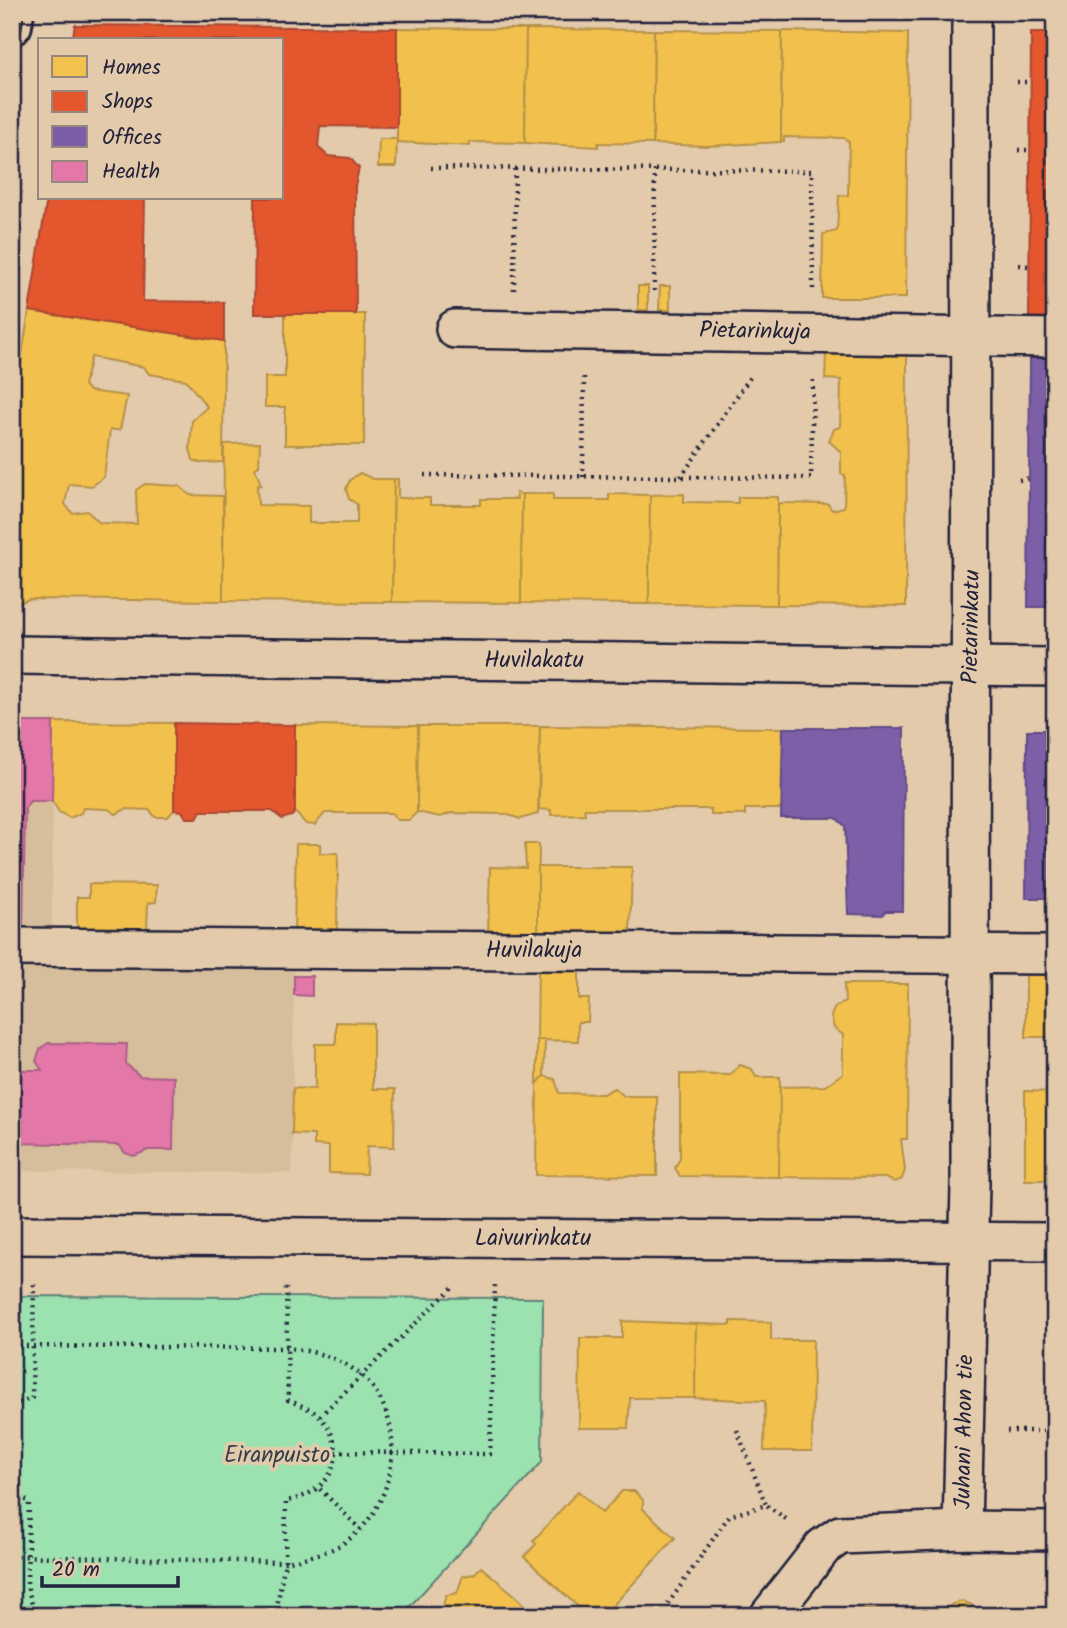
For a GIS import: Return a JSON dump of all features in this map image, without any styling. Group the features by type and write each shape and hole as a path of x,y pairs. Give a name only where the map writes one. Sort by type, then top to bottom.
{"street":[{"path":"12,24 14,12"},
{"name":"Pietarinkatu","path":"968,1241 972,666 971,12"},
{"name":"Pietarinkuja","path":"455,329 1055,338"},
{"name":"Huvilakatu","path":"12,655 1055,667"},
{"name":"Huvilakuja","path":"12,947 1055,955"},
{"name":"Laivurinkatu","path":"12,1235 1055,1242"},
{"name":"Juhani Ahon tie","path":"968,1241 962,1530 1055,1531"},
{"path":"769,1616 823,1547 840,1535 962,1530"}],"path":[{"path":"1017,82 1031,82"},
{"path":"1018,150 1030,150"},
{"path":"424,475 811,478 798,333 812,171 431,167"},
{"path":"513,330 515,168"},
{"path":"653,331 655,170"},
{"path":"1019,265 1029,266"},
{"path":"583,477 584,330"},
{"path":"681,477 798,333"},
{"path":"1019,480 1029,478"},
{"path":"12,1405 32,1398 33,1282"},
{"path":"275,1616 285,1562 286,1501 300,1499 320,1489 331,1472 335,1452 331,1432 320,1416 288,1401 286,1285"},
{"path":"335,1452 490,1454 495,1285"},
{"path":"320,1416 452,1288"},
{"path":"12,1346 286,1348 316,1351 344,1363 362,1376 376,1394 389,1420 393,1453 389,1479 379,1506 360,1529 342,1544 314,1556 285,1562 12,1556"},
{"path":"737,1430 766,1504 823,1547"},
{"path":"320,1489 360,1529"},
{"path":"12,1495 29,1501 27,1585 35,1616"},
{"path":"668,1604 729,1516 766,1504"}],"shaded area":[{"path":"12,722 53,722 52,930 294,966 292,1173 12,1171"}],"green space":[{"name":"Eiranpuisto","path":"12,1296 543,1298 542,1462 401,1616 12,1616"}],"building: Homes":[{"path":"397,28 526,29 525,143 470,142 470,146 397,142"},
{"path":"526,29 654,30 653,144 598,143 598,147 525,143"},
{"path":"654,30 782,31 781,142 707,146 653,144"},
{"path":"782,31 908,33 906,298 822,298 823,234 837,231 839,196 848,195 849,142 844,138 784,137 784,142 781,142"},
{"path":"379,139 397,139 396,167 378,167"},
{"path":"638,286 648,286 648,310 638,310"},
{"path":"660,286 670,286 670,310 659,310"},
{"path":"29,311 224,341 223,462 201,463 193,460 190,449 192,421 207,407 186,380 149,374 144,367 91,357 84,385 89,391 127,396 120,430 110,430 104,477 92,486 69,484 65,504 72,513 87,511 100,523 137,524 136,490 145,484 179,486 190,495 223,496 223,601 29,599 12,606 12,418"},
{"path":"285,314 365,314 364,445 285,445 285,407 265,407 265,377 285,377"},
{"path":"826,353 907,353 906,606 777,605 778,503 828,504 832,510 844,507 845,475 841,474 841,452 829,441 834,429 840,427 841,380 825,379"},
{"path":"260,443 259,466 255,468 261,485 257,486 258,505 309,506 309,523 357,523 357,504 349,499 346,489 350,480 360,473 373,479 394,479 392,602 223,601 224,444"},
{"path":"394,479 398,479 398,498 430,498 430,505 481,505 481,499 517,499 516,493 522,494 521,603 392,602"},
{"path":"522,494 553,494 553,500 609,500 609,494 650,495 649,604 521,603"},
{"path":"684,494 684,502 738,503 738,497 778,497 777,605 649,604 650,495"},
{"path":"53,722 174,723 174,810 168,817 155,817 150,810 126,809 116,814 108,809 83,808 81,813 70,818 59,812 52,801"},
{"path":"295,725 418,726 417,812 409,820 397,820 392,813 325,813 315,825 306,824 295,812"},
{"path":"418,726 540,726 538,814 520,819 506,814 451,813 440,817 417,812"},
{"path":"540,726 783,728 782,809 745,809 745,815 711,815 711,809 584,809 585,814 551,815 551,810 539,809"},
{"path":"296,844 320,844 320,853 338,853 337,932 294,932"},
{"path":"525,844 539,844 538,933 488,933 490,867 526,868"},
{"path":"538,867 632,867 630,934 538,933"},
{"path":"89,884 157,885 156,902 148,903 147,930 77,930 77,897 89,897"},
{"path":"538,968 579,968 579,999 589,999 588,1022 578,1022 578,1041 537,1040"},
{"path":"1026,972 1055,972 1055,1037 1026,1037"},
{"path":"844,984 908,984 907,1139 901,1139 905,1170 902,1179 895,1182 885,1178 779,1177 779,1087 825,1086 843,1073 843,1035 834,1028 831,1016 835,1007 845,1002"},
{"path":"336,1022 373,1023 373,1089 395,1089 394,1147 367,1146 366,1174 329,1173 329,1146 314,1145 314,1135 292,1134 293,1088 315,1089 315,1044 336,1044"},
{"path":"537,1040 545,1040 544,1076 537,1084"},
{"path":"740,1065 752,1069 756,1077 780,1077 779,1177 680,1176 675,1168 680,1158 680,1074 730,1075"},
{"path":"544,1076 555,1079 559,1093 603,1094 614,1088 624,1096 657,1096 657,1176 536,1175 537,1084"},
{"path":"1025,1091 1055,1092 1055,1180 1025,1180"},
{"path":"622,1321 696,1324 695,1398 630,1398 628,1428 579,1428 580,1338 622,1338"},
{"path":"731,1321 771,1322 771,1340 813,1340 812,1451 764,1451 765,1401 695,1398 696,1324 731,1325"},
{"path":"578,1491 602,1513 622,1491 634,1491 643,1500 643,1509 675,1538 608,1611 602,1606 593,1616 588,1616 524,1557 536,1544 533,1541"},
{"path":"481,1567 517,1597 534,1616 436,1616 442,1609 446,1595 457,1593 463,1576 474,1574"},
{"path":"962,1601 972,1605 973,1611 987,1611 987,1616 826,1616 830,1609 949,1611 951,1605"}],"building: Shops":[{"path":"75,25 397,28 397,127 320,126 318,147 328,156 350,158 359,168 355,186 356,314 254,314 255,200 284,200 284,38 72,38"},
{"path":"1031,33 1055,33 1055,321 1029,320"},
{"path":"47,200 145,200 143,301 224,302 224,341 29,311"},
{"path":"174,723 295,725 295,812 292,816 282,819 272,811 201,811 197,818 186,818 182,811 174,810"}],"building: Offices":[{"path":"1030,354 1055,355 1055,607 1028,607"},
{"path":"783,728 904,728 903,911 885,911 883,915 848,914 845,826 836,818 781,818"},
{"path":"1027,730 1055,730 1055,898 1026,898"}],"building: Health":[{"path":"12,722 53,722 52,801 30,801 25,808 23,929 12,929"},
{"path":"294,976 312,976 312,996 294,995"},
{"path":"48,1043 127,1044 126,1064 140,1076 174,1077 173,1150 148,1150 134,1156 125,1153 119,1145 12,1143 12,1078 18,1079 19,1070 42,1070 36,1061 40,1049"}],"tram line":[{"path":"12,86 24,12"}]}
